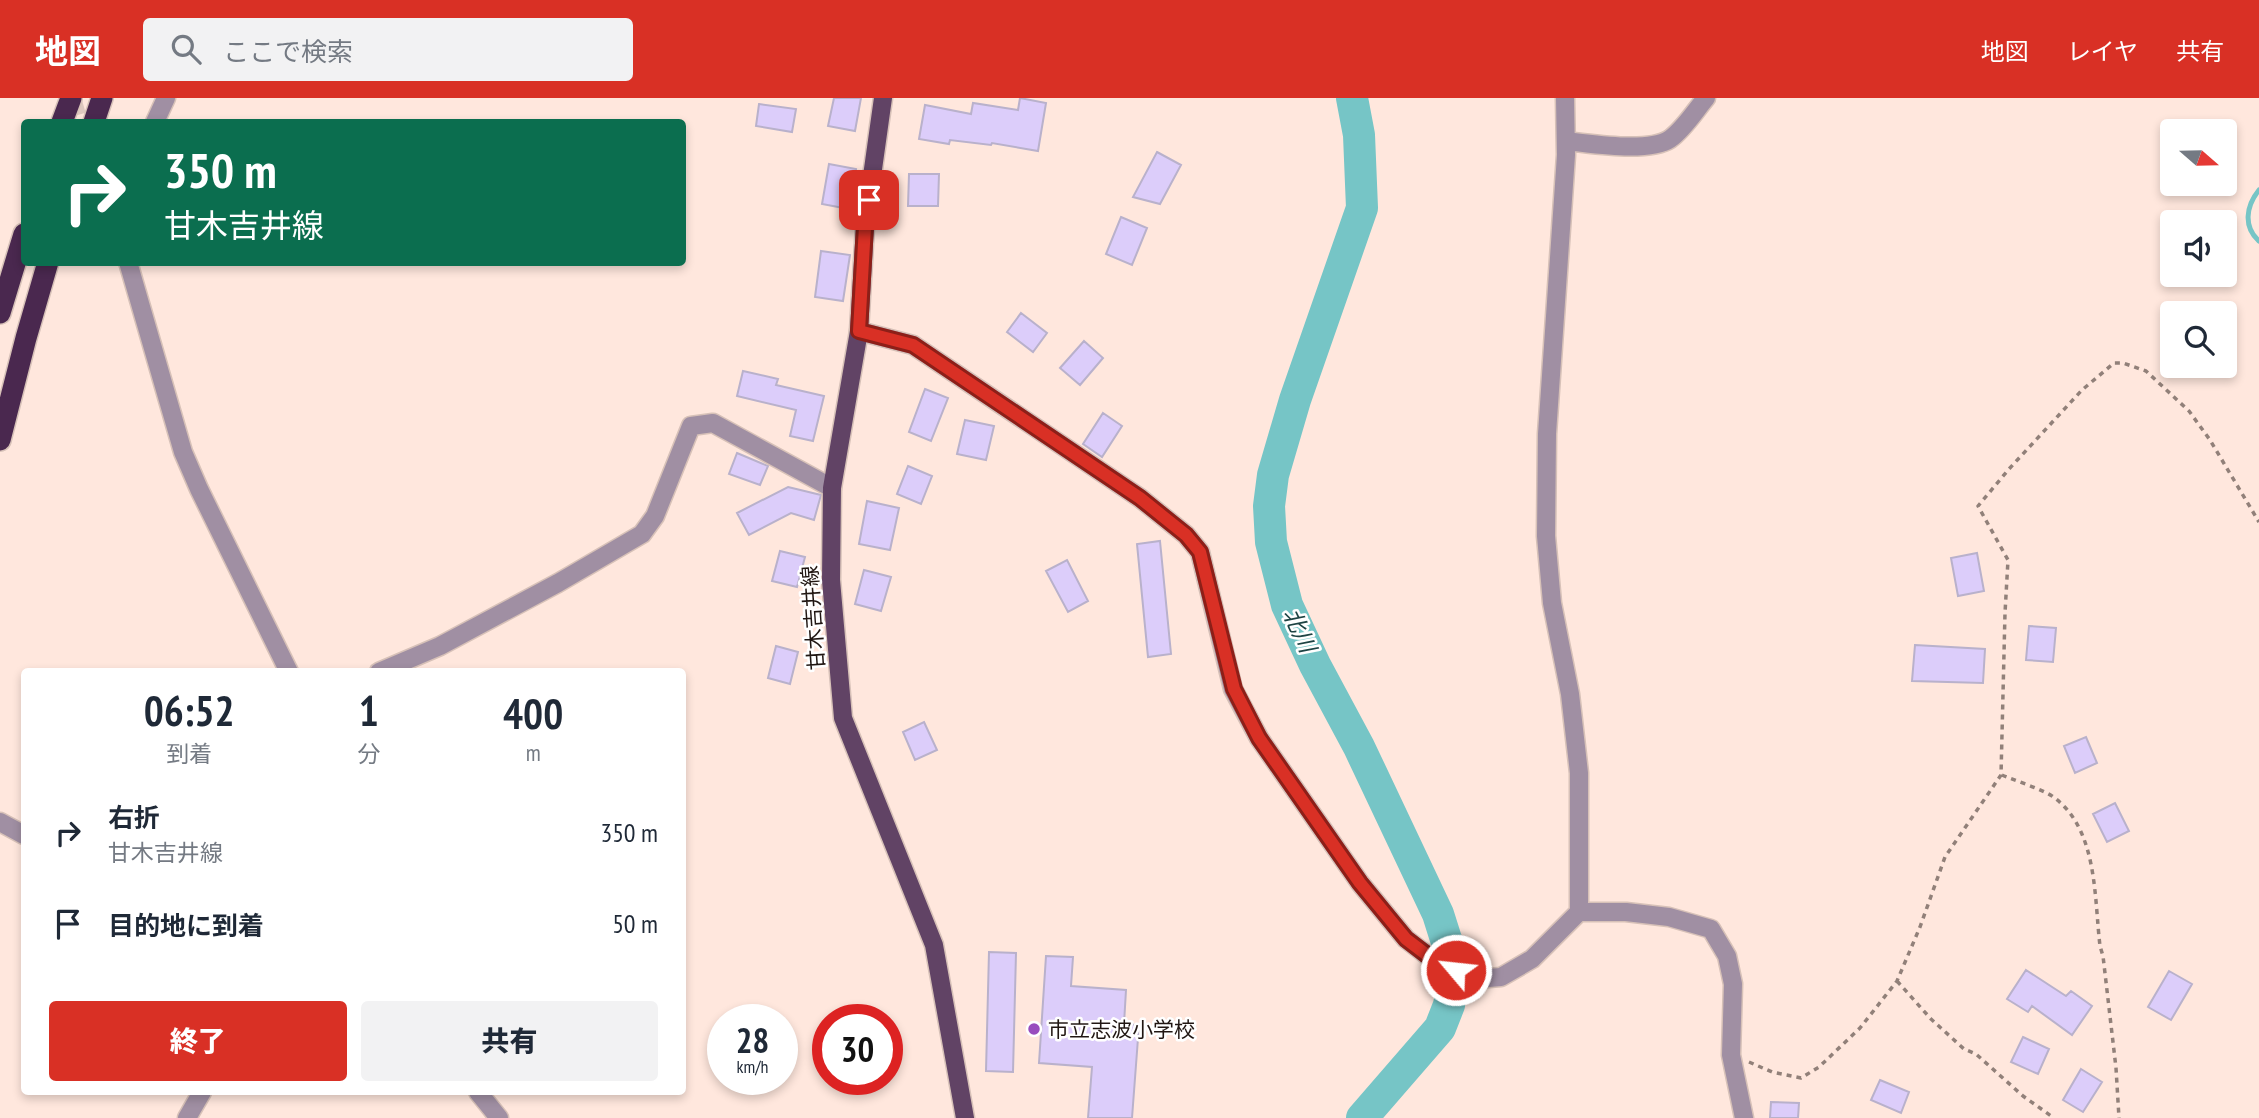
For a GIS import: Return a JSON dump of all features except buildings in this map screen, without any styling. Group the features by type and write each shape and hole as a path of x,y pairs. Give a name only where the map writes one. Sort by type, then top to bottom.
{"highway":[{"path":"63,119 71,98"},
{"path":"95,119 102,98"},
{"path":"0,313 21,244"},
{"path":"0,440 47,266"}],"main road":[{"name":"甘木吉井線","path":"883,98 865,226 859,331 832,488 831,580 844,718 934,945 965,1118"}],"street":[{"path":"156,119 166,98"},
{"path":"859,331 913,345 1140,498 1186,535 1200,552 1234,689 1259,738 1360,883 1406,939 1436,962 1476,979 1501,977 1532,959 1579,912 1579,773 1570,694 1552,603 1546,536 1546,434 1566,141 1565,98"},
{"path":"1566,141 1625,147 1659,144 1670,139 1706,98"},
{"path":"129,266 183,452 287,668"},
{"path":"388,668 440,646 558,583 642,534 655,516 691,426 713,423 832,488"},
{"path":"0,822 21,833"},
{"path":"1579,912 1626,912 1669,917 1711,929 1727,956 1733,984 1731,1055 1744,1118"},
{"path":"187,1118 200,1095"},
{"path":"480,1095 499,1118"}],"path":[{"path":"1731,1055 1772,1072 1801,1078 1819,1068 1860,1028 1897,981 1945,857 2001,775 2004,613 2008,560 1978,506 2082,390 2114,363 2123,363 2146,371 2189,411 2210,440 2259,522"},
{"path":"2001,775 2052,797 2071,816 2084,838 2103,956 2119,1118"},
{"path":"1897,981 1931,1019 1964,1049 1976,1054 2023,1096 2054,1118"}],"waterway":[{"name":"北川","path":"1352,98 1359,135 1362,208 1295,400 1273,475 1269,506 1271,542 1287,605 1315,665 1359,747 1438,914 1450,952 1452,987 1449,1005 1440,1028 1362,1118"},
{"path":"2259,190 2251,203 2248,216 2250,229 2259,241"}],"tunnel":[{"path":"72,98 78,119"}],"place":[{"name":"市立志波小学校","path":"1034,1029"}],"route":[{"path":"869,200 859,331 913,345 1140,498 1186,535 1200,552 1234,689 1259,738 1360,883 1406,939 1436,962 1456,970"}]}
